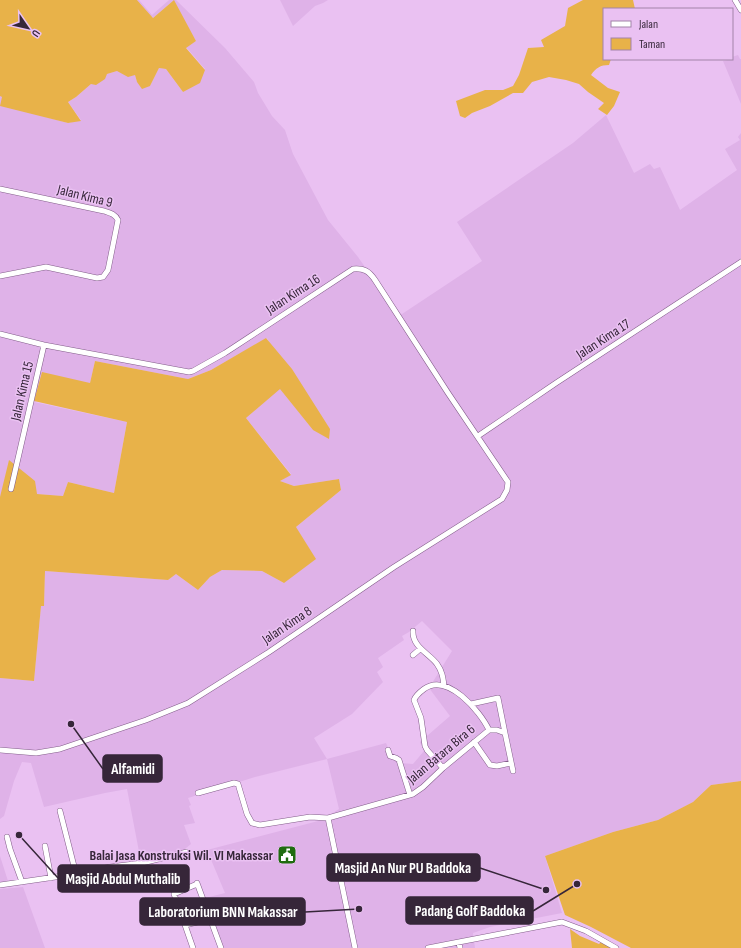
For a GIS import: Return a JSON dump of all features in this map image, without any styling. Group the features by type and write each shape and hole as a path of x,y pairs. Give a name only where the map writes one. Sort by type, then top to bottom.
{"street":[{"path":"735,0 741,10"},
{"name":"Jalan Kima 9","path":"0,189 104,211 111,213 118,220 108,270 103,277 97,278 46,267 0,276"},
{"name":"Jalan Kima 17","path":"478,436 741,262"},
{"name":"Jalan Kima 16","path":"0,334 44,345 189,372 225,353 353,269 361,269 371,274 448,393 478,436"},
{"name":"Jalan Kima 15","path":"11,489 44,345"},
{"name":"Jalan Kima 8","path":"0,750 36,753 60,749 146,720 188,703 269,652 394,567 502,499 507,490 508,482 478,436"},
{"path":"413,631 413,637 420,649 436,662 442,673 444,686"},
{"path":"413,655 420,649"},
{"path":"443,768 425,746 421,718 414,700 416,695 430,685 444,686 453,690 471,704 481,716 489,730 497,730 505,734"},
{"path":"471,704 498,698 513,771"},
{"name":"Jalan Batara Bira 6","path":"198,793 238,784 247,814 252,823 260,825 310,817 328,818 410,795 418,791 489,730"},
{"path":"474,742 490,765 495,766 511,763"},
{"path":"388,750 390,756 399,760 410,795"},
{"path":"60,811 76,874"},
{"path":"328,818 355,948"},
{"path":"7,837 22,882"},
{"path":"45,846 50,878"},
{"path":"0,885 142,863 187,852"},
{"path":"193,948 174,894 197,884 221,948"},
{"path":"185,925 210,918"},
{"path":"428,948 562,922 586,931 616,948"},
{"path":"459,942 460,948"}],"shaded area":[{"path":"137,0 139,0 152,15 169,0 176,0 225,48 254,82 258,93 272,116 285,130 293,154 328,220 358,257 397,313 402,314 482,261 457,222 573,143 606,115 634,173 650,164 654,169 660,167 680,210 737,170 725,149 740,140 738,137 741,133 741,781 711,785 693,802 658,820 613,832 545,856 562,913 490,927 473,933 475,948 224,948 205,898 225,893 207,850 322,820 339,809 327,759 255,777 188,798 195,823 184,825 191,844 180,853 141,862 127,789 44,807 31,763 22,762 14,781 4,816 0,819 0,678 34,681 41,605 44,605 45,571 168,580 176,574 198,590 210,577 222,570 262,571 284,583 296,527 341,490 339,479 294,486 280,481 291,474 246,418 280,388 313,430 267,338 211,370 188,379 95,361 90,383 34,402 127,422 114,493 68,482 63,496 37,494 0,497 0,96 46,117 68,123 81,120 68,102 91,84 107,74 117,71 135,75 137,82 150,86 159,68 166,69 183,92 205,69 186,47 196,41 173,1 153,18","holes":["422,621 452,651 429,688 450,716 420,742 424,751 413,764 400,763 396,755 392,756 386,743 327,759 314,738 352,714 383,682 377,672 383,667 378,658 404,640 402,636"]},
{"path":"280,0 328,0 315,6 293,26"},
{"path":"738,55 741,59 741,104 723,61 733,60 733,57"},
{"path":"0,856 8,881 0,882"},
{"path":"23,887 45,948 0,948 0,889"}],"green space":[{"path":"0,0 137,0 153,18 174,0 196,41 186,48 205,70 200,83 183,92 166,69 159,68 150,86 142,89 137,82 135,75 128,77 117,71 107,74 105,79 96,85 91,84 68,102 81,121 68,123 0,106 2,97 0,96"},
{"path":"583,0 633,0 635,8 603,8 603,60 611,60 609,65 598,67 591,75 608,88 620,92 614,106 607,115 598,109 604,103 579,84 549,77 532,82 523,93 513,93 490,106 472,113 465,118 460,116 456,101 485,90 503,90 513,86 519,75 528,48 544,47 541,40 565,26 568,8"},
{"path":"266,338 292,369 330,429 329,439 313,430 280,389 246,418 291,475 280,481 294,486 339,479 341,490 296,527 316,559 284,583 262,571 222,570 210,577 198,590 176,574 168,580 45,571 44,606 41,606 34,681 0,678 0,497 9,460 35,481 37,494 63,496 68,482 114,493 127,422 34,401 42,372 90,383 95,361 188,379 211,370"},
{"path":"741,781 741,948 631,948 565,915 545,856 613,832 658,820 693,802 711,785"},
{"path":"570,929 580,936 599,944 603,940 614,948 572,948"}],"place":[{"name":"Alfamidi","path":"71,724"},
{"name":"Masjid Abdul Muthalib","path":"19,835"},
{"name":"Balai Jasa Konstruksi Wil. VI Makassar","path":"287,855"},
{"name":"Padang Golf Baddoka","path":"577,884"},
{"name":"Masjid An Nur PU Baddoka","path":"546,890"},
{"name":"Laboratorium BNN Makassar","path":"359,909"}]}
